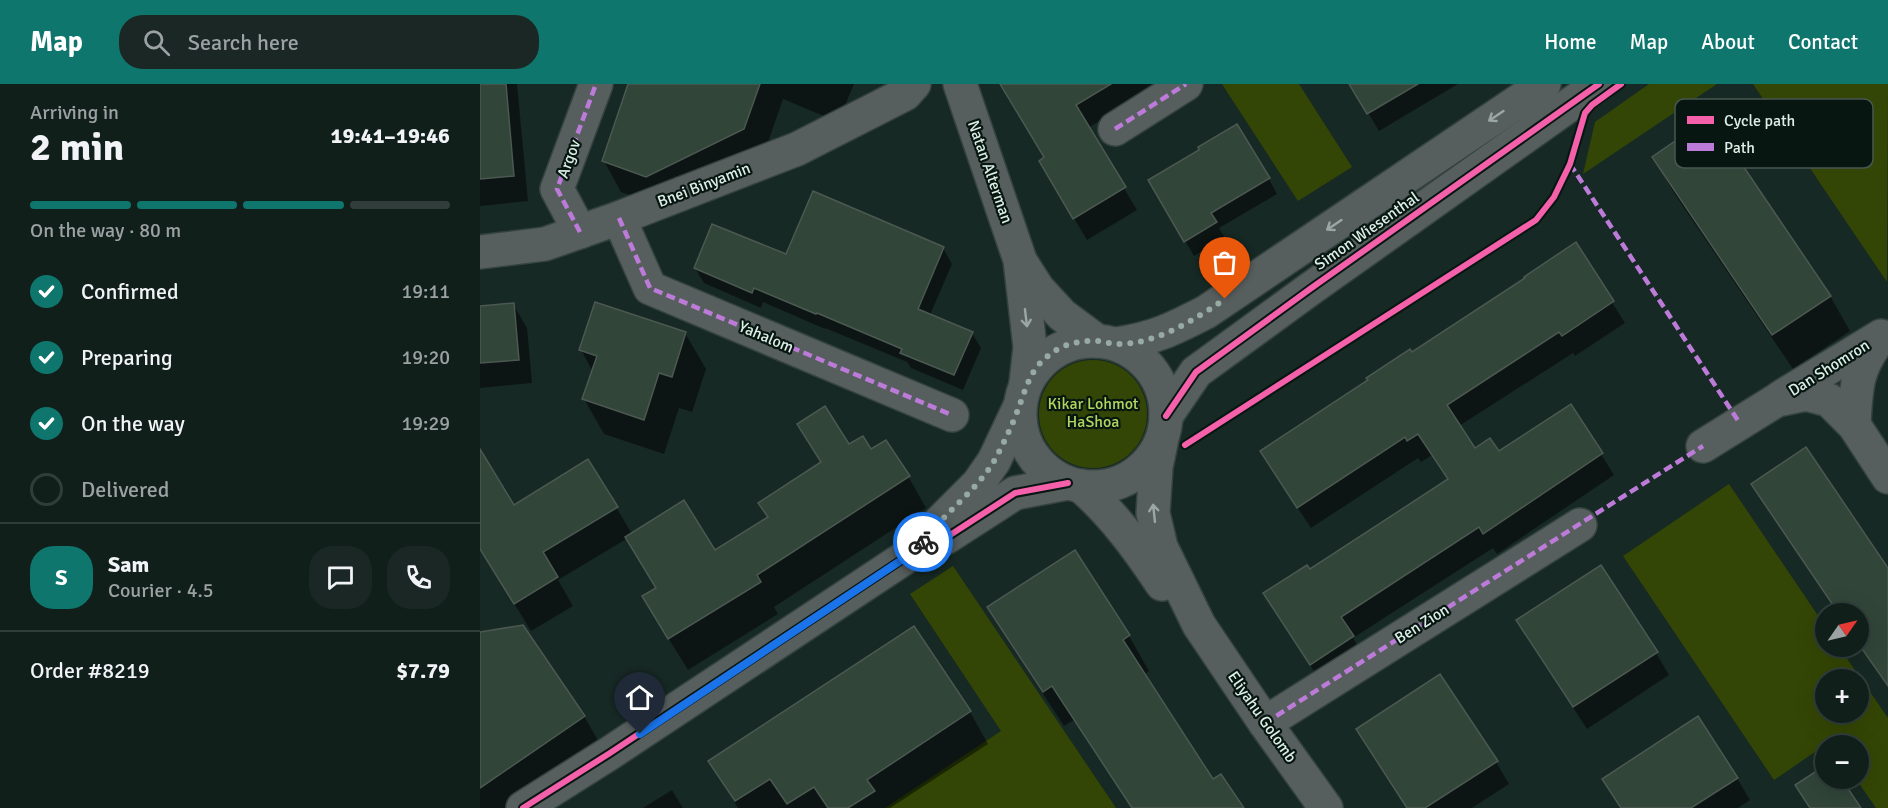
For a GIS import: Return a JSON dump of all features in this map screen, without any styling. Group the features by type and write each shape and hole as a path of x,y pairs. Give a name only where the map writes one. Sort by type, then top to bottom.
{"street":[{"name":"Argov","path":"580,232 558,189 596,84"},
{"name":"Bnei Binyamin","path":"480,252 545,244 798,149 905,94 914,84"},
{"name":"Natan Alterman","path":"960,84 1020,260 1030,347 1023,394"},
{"path":"1115,129 1186,84"},
{"name":"Simon Wiesenthal","path":"1106,342 1143,340 1167,332 1206,312 1545,84"},
{"name":"Simon Wiesenthal","path":"1164,428 1196,372 1599,84"},
{"name":"Yahalom","path":"619,218 650,288 952,415"},
{"name":"Natan Alterman","path":"1020,260 1038,289 1062,315 1106,342"},
{"name":"Dan Shomron","path":"1703,446 1884,334"},
{"name":"Dan Shomron","path":"1854,425 1859,372 1866,355 1884,334"},
{"path":"918,549 936,525 978,484 994,461 1023,394 1040,363 1059,349 1077,342 1106,342 1133,353 1152,370 1163,393 1164,428 1151,459 1134,475 1113,485 1090,488 1048,472 1033,456 1024,440 1020,423 1023,394"},
{"path":"1777,400 1806,394 1829,400 1854,425 1888,477"},
{"name":"Eliyahu Golomb","path":"1164,428 1156,467 1153,513 1161,547 1200,625 1265,723 1326,808"},
{"path":"523,808 918,549 947,537 1015,493 1075,484"},
{"name":"Eliyahu Golomb","path":"1075,484 1103,505 1137,547 1175,604 1200,625"},
{"name":"Ben Zion","path":"1265,723 1580,525"}],"green space":[{"path":"1222,84 1299,84 1352,167 1298,201"},
{"path":"1649,84 1717,84 1695,99 1675,99 1675,112 1583,174 1595,122"},
{"path":"1753,84 1888,84 1887,282 1810,168 1873,168 1873,99 1763,99"},
{"name":"Kikar Lohmot HaShoa","path":"1093,360 1114,364 1131,376 1143,393 1147,414 1143,435 1131,452 1114,464 1093,468 1072,464 1055,452 1043,435 1039,414 1043,393 1055,376 1072,364"},
{"path":"1729,484 1815,611 1815,657 1846,657 1854,669 1815,669 1815,723 1869,723 1869,690 1888,718 1888,808 1876,808 1863,789 1869,789 1869,735 1815,735 1815,752 1774,780 1623,556"},
{"path":"953,566 1116,808 885,808 1001,731 910,594"}],"building":[{"path":"480,84 506,84 514,176 480,179"},
{"path":"628,84 760,84 744,129 646,177 602,161"},
{"path":"1000,84 1111,84 1076,105 1126,187 1073,219 1039,161 1044,157"},
{"path":"1349,84 1418,84 1367,114"},
{"path":"1237,124 1270,178 1211,213 1217,222 1184,242 1148,180"},
{"path":"1675,141 1675,168 1744,168 1831,296 1772,335 1652,157"},
{"path":"813,191 944,247 918,309 973,332 954,375 900,353 902,349 817,313 754,288 752,293 694,268 712,224 786,254"},
{"path":"1576,242 1614,301 1562,336 1559,332 1447,405 1475,448 1490,438 1499,451 1571,404 1603,453 1483,534 1479,527 1341,617 1354,636 1310,665 1263,593 1307,565 1310,569 1448,479 1418,434 1407,441 1405,437 1297,508 1260,451 1368,380 1366,378 1410,349 1412,352"},
{"path":"595,302 686,332 672,377 659,373 644,420 582,399 597,356 579,350"},
{"path":"514,303 519,360 480,363 480,306"},
{"path":"825,406 849,444 863,436 871,449 886,440 910,476 757,575 761,582 668,639 642,596 656,588 625,537 684,500 715,550 768,517 758,503 821,462 797,424"},
{"path":"1806,447 1888,568 1888,686 1868,657 1869,603 1832,603 1751,484"},
{"path":"480,449 514,505 588,459 618,507 543,552 558,577 514,604 480,549"},
{"path":"1075,550 1130,635 1123,640 1213,779 1221,774 1244,808 1132,808 1052,686 1043,692 987,607"},
{"path":"1601,565 1658,652 1573,707 1516,620"},
{"path":"523,625 585,716 480,788 480,632"},
{"path":"914,626 971,711 867,780 875,791 848,808 828,808 814,787 787,804 770,779 735,801 708,761"},
{"path":"1440,674 1498,761 1425,808 1407,808 1356,729"},
{"path":"1698,716 1738,778 1691,808 1621,808 1602,779"},
{"path":"1815,772 1815,789 1848,789 1861,808 1810,808 1795,785"}],"marked path":[{"path":"580,232 557,189 596,84"},
{"path":"1115,129 1186,84"},
{"path":"1570,164 1739,422"},
{"path":"619,218 650,288 952,415"},
{"path":"1265,723 1703,446"}],"cycle path":[{"path":"1166,416 1196,372 1599,84"},
{"path":"1185,445 1536,220 1554,197 1570,164 1585,113 1592,105 1621,84"},
{"path":"523,808 918,549 947,537 1015,493 1068,483"}],"way so far":[{"path":"923,542 936,525 978,484 994,461 1020,406 1026,383 1040,363 1059,349 1077,342 1097,341 1116,344 1143,340 1167,332 1206,312 1225,299"}],"route":[{"path":"640,734 918,549 923,542"}]}
